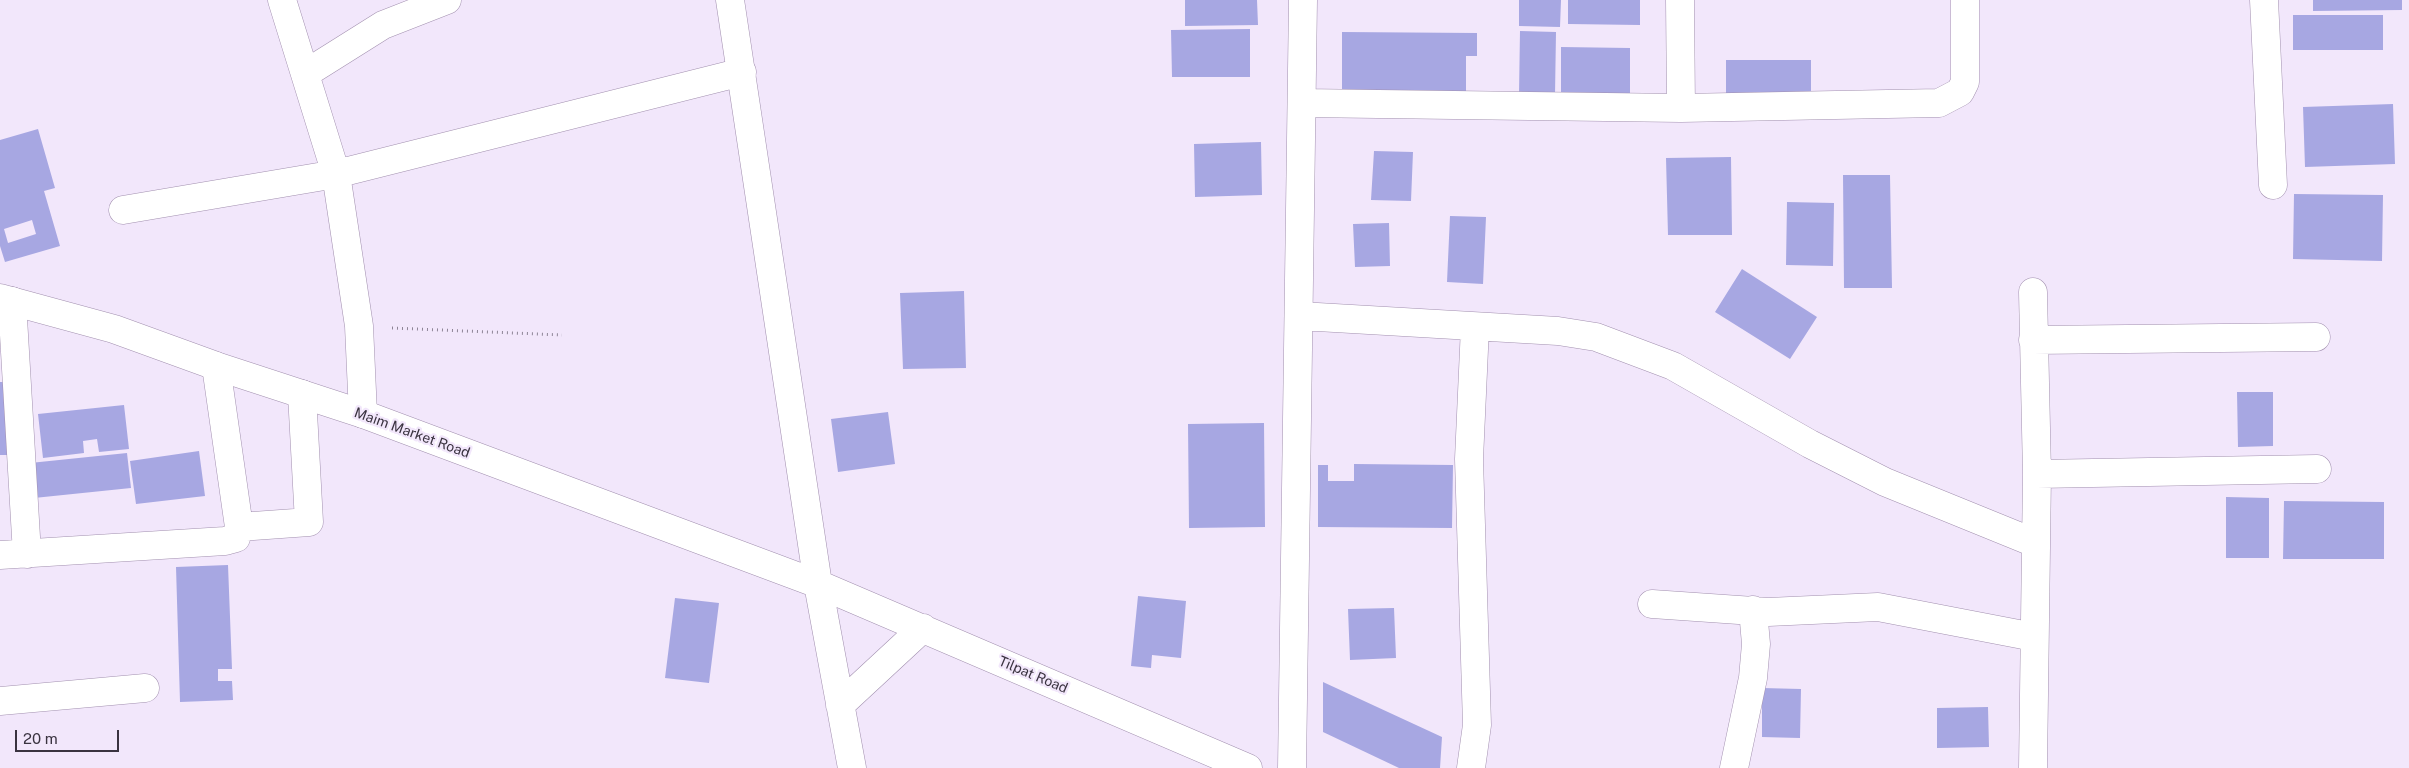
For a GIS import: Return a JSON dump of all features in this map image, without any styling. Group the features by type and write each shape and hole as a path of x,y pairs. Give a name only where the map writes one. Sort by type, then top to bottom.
{"street":[{"path":"282,0 336,174 359,326 363,414"},
{"path":"305,74 384,25 446,0"},
{"path":"730,0 818,584 852,768"},
{"path":"1292,768 1304,0"},
{"path":"1680,0 1681,108"},
{"path":"1302,103 1681,108 1940,103 1960,92 1965,82 1965,0"},
{"path":"2264,0 2273,185"},
{"path":"124,210 336,174 742,72"},
{"path":"2033,292 2036,474 2033,768"},
{"path":"6,299 27,554"},
{"name":"Maim Market Road","path":"6,299 114,329 216,366 363,414 818,584"},
{"path":"1300,316 1558,331 1596,337 1673,366 1853,467 2035,543"},
{"path":"1471,768 1477,725 1472,524 1468,459 1475,327"},
{"path":"2033,340 2316,337"},
{"path":"0,555 226,542 236,538 239,527 216,366"},
{"path":"239,527 309,522 302,394"},
{"path":"2036,474 2316,469"},
{"name":"Tilpat Road","path":"818,584 1248,768"},
{"path":"1652,604 1768,612 1878,606 2034,637"},
{"path":"1734,768 1754,678 1756,644 1753,610"},
{"path":"840,705 922,628"},
{"path":"0,701 145,688"}],"path":[{"path":"359,326 562,335"}],"building":[{"path":"1185,0 1257,0 1258,25 1185,26"},
{"path":"1519,0 1561,0 1560,27 1519,26"},
{"path":"1568,0 1640,0 1640,25 1568,24"},
{"path":"2313,0 2402,0 2402,10 2313,11"},
{"path":"2293,15 2383,15 2383,50 2293,50"},
{"path":"1250,29 1250,77 1172,77 1171,30"},
{"path":"1520,31 1556,32 1555,95 1519,95"},
{"path":"1342,32 1477,33 1477,56 1466,56 1466,96 1342,96"},
{"path":"1561,47 1630,48 1630,100 1561,99"},
{"path":"1726,60 1811,60 1811,99 1726,100"},
{"path":"2393,104 2395,164 2305,167 2303,107"},
{"path":"38,129 55,188 44,191 60,246 5,262 0,246 0,140","holes":["32,220 36,234 8,243 4,229"]},
{"path":"1261,142 1262,195 1195,197 1194,144"},
{"path":"1374,151 1413,152 1411,201 1371,200"},
{"path":"1731,157 1732,235 1668,235 1666,158"},
{"path":"1843,175 1890,175 1892,288 1844,288"},
{"path":"2294,194 2383,195 2382,261 2293,259"},
{"path":"1787,202 1834,203 1833,266 1786,265"},
{"path":"1450,216 1486,217 1483,284 1447,282"},
{"path":"1389,223 1390,266 1355,267 1353,224"},
{"path":"1742,269 1817,317 1790,359 1715,312"},
{"path":"964,291 966,368 903,369 900,293"},
{"path":"0,382 5,382 9,455 0,455"},
{"path":"2237,392 2273,392 2273,446 2238,447"},
{"path":"124,405 129,449 99,452 97,439 83,441 84,453 43,458 38,414"},
{"path":"888,412 895,464 838,472 831,419"},
{"path":"1264,423 1265,527 1189,528 1188,424"},
{"path":"199,451 205,496 136,504 130,461"},
{"path":"127,453 131,488 34,498 30,463"},
{"path":"1354,464 1453,465 1452,528 1318,527 1318,465 1328,465 1328,481 1354,481"},
{"path":"2226,497 2269,498 2269,558 2226,558"},
{"path":"2284,501 2384,502 2384,559 2283,559"},
{"path":"228,565 232,669 218,669 218,681 232,681 233,700 180,702 176,567"},
{"path":"1138,596 1186,601 1181,658 1152,655 1151,668 1131,666"},
{"path":"675,598 719,603 709,683 665,678"},
{"path":"1394,608 1396,658 1350,660 1348,609"},
{"path":"1323,682 1442,737 1440,768 1399,768 1323,732"},
{"path":"1762,688 1801,689 1800,738 1762,737"},
{"path":"1988,707 1989,747 1937,748 1937,708"}]}
